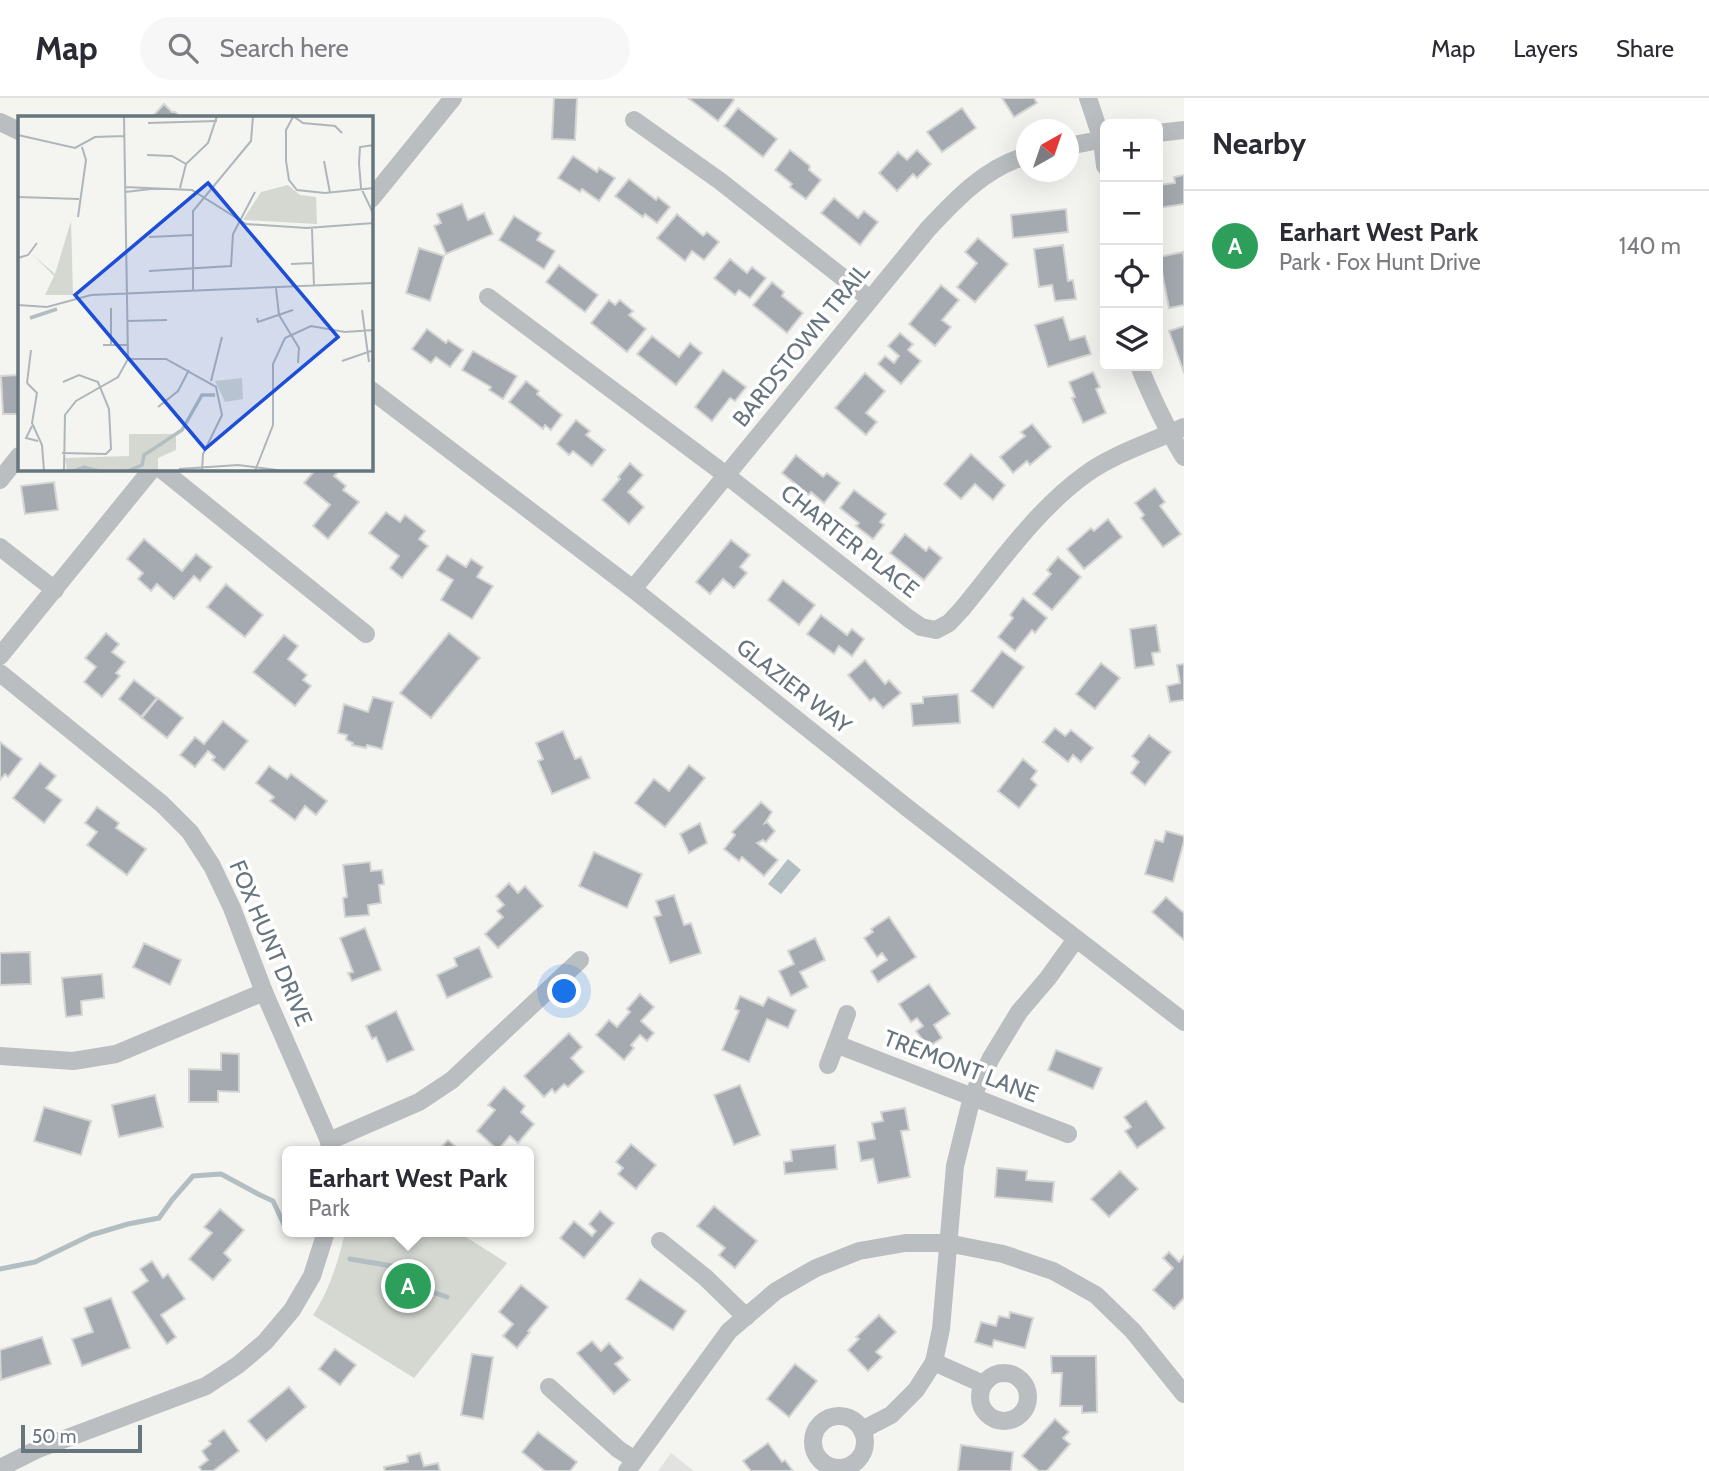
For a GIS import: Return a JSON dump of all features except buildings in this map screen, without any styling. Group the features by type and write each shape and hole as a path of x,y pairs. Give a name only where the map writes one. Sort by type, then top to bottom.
{"street":[{"path":"373,197 453,98"},
{"path":"1088,98 1100,130"},
{"path":"634,120 720,181 870,299"},
{"path":"0,122 18,131"},
{"path":"1163,132 1184,130"},
{"path":"1079,144 1100,141"},
{"name":"BARDSTOWN TRAIL","path":"633,589 928,229 954,201 982,177 1016,159"},
{"name":"CHARTER PLACE","path":"488,297 726,475 920,627 936,630 949,623 1050,503 1088,473 1132,449 1177,430"},
{"path":"1141,371 1150,395 1177,430 1184,457"},
{"name":"GLAZIER WAY","path":"373,392 633,589 910,810 1184,1022"},
{"path":"0,480 18,457"},
{"path":"0,656 150,471"},
{"path":"163,471 366,634"},
{"path":"0,547 55,590"},
{"name":"FOX HUNT DRIVE","path":"0,673 162,804 190,832 212,866 232,908 329,1146"},
{"path":"862,1430 891,1415 916,1390 934,1362 941,1329 955,1166 972,1097 991,1058 1019,1012 1076,939"},
{"path":"329,1146 419,1101 452,1080 580,960"},
{"path":"0,1056 73,1060 116,1054 264,992"},
{"path":"828,1065 847,1014"},
{"name":"TREMONT LANE","path":"836,1044 1068,1134"},
{"path":"0,1468 38,1450 206,1385 238,1365 265,1342 292,1310 312,1276 324,1237"},
{"path":"660,1241 706,1278 746,1317"},
{"path":"549,1387 618,1449 631,1466 729,1331 776,1292 816,1268 859,1251 905,1243 947,1243 1003,1254 1053,1271 1096,1295 1181,1383"},
{"path":"934,1362 983,1384"}],"shaded area":[{"path":"788,859 801,870 781,894 768,884"},
{"path":"344,1237 466,1237 507,1263 414,1378 313,1315 324,1296"},
{"path":"671,1453 694,1471 658,1471"}],"waterway":[{"path":"0,1269 35,1262 91,1235 159,1218 193,1176 221,1174 273,1201 282,1220"},
{"path":"350,1259 398,1267 435,1293 447,1297"}],"place":[{"name":"Earhart West Park","path":"408,1286"}]}
